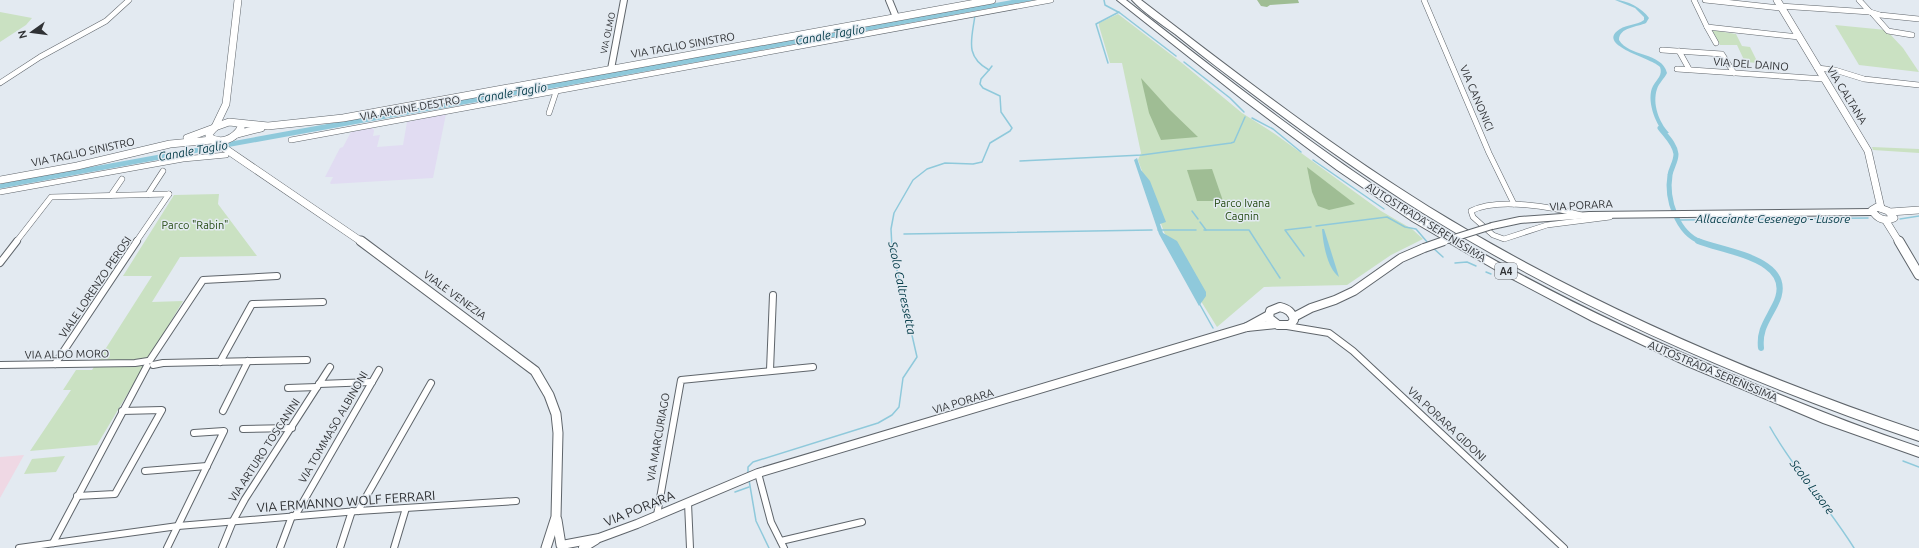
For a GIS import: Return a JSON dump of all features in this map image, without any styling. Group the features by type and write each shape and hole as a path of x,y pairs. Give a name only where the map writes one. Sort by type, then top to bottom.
{"highway":[{"name":"AUTOSTRADA SERENISSIMA","path":"1121,0 1142,10 1351,161 1426,210 1510,259 1615,312 1702,353 1806,395 1919,436"},
{"name":"AUTOSTRADA SERENISSIMA","path":"1136,0 1142,10 1275,120 1337,165 1413,216 1498,267 1594,317 1698,366 1806,411 1919,452"}],"main road":[{"path":"230,152 236,136 241,128 228,115 226,104 238,0"},
{"name":"VIA TAGLIO SINISTRO","path":"170,144 225,140 268,126 324,120 380,108 611,69 992,0"},
{"name":"VIA CALTANA","path":"1780,4 1868,151 1881,208"},
{"path":"215,141 209,134 215,128 226,104"},
{"name":"VIA TAGLIO SINISTRO","path":"0,180 77,166 170,144 215,128 224,123 268,126"},
{"name":"VIALE VENEZIA","path":"215,141 345,231 514,353 531,367 539,376 550,395 557,423 559,446 556,517 547,548"},
{"path":"1890,212 1894,218 1890,221 1877,218 1872,212 1872,209 1881,208 1890,212 1919,210"},
{"path":"1886,220 1919,275"},
{"name":"VIALE VENEZIA","path":"556,517 563,546"},
{"path":"547,548 553,545 563,546"}],"street":[{"path":"0,82 40,57 106,22 130,0"},
{"name":"VIA OLMO","path":"611,69 624,0"},
{"path":"888,0 896,17"},
{"name":"VIA ARGINE DESTRO","path":"291,140 1051,0"},
{"name":"VIA CANONICI","path":"1424,0 1489,153 1514,204"},
{"path":"1694,0 1716,44"},
{"path":"1705,0 1780,4 1919,19"},
{"path":"1859,0 1888,31 1912,35"},
{"path":"1707,27 1799,37"},
{"path":"1662,50 1722,54 1734,73"},
{"path":"1679,51 1689,69"},
{"path":"1817,68 1835,70 1864,79 1919,84"},
{"name":"VIA DEL DAINO","path":"1677,69 1824,79"},
{"path":"549,113 556,92"},
{"path":"0,192 182,159 230,152"},
{"path":"0,263 51,197 148,194 163,171"},
{"path":"111,195 122,179"},
{"name":"VIALE LORENZO PEROSI","path":"55,364 169,194 148,194"},
{"path":"1582,216 1557,208 1514,204 1478,208 1471,211 1471,214 1493,235 1504,239 1547,225 1589,221 1622,215"},
{"name":"VIA PORARA","path":"563,546 599,538 688,503 755,474 1247,327 1276,324 1287,326 1292,324 1294,318 1311,308 1335,300 1354,291 1396,261 1424,248 1492,226 1514,221 1582,216 1872,212"},
{"path":"53,543 122,411 158,350 203,279 277,276"},
{"path":"770,370 773,295"},
{"path":"220,362 252,304 323,302"},
{"name":"VIA PORARA","path":"1247,327 1269,315 1270,310 1277,307 1288,310 1311,308"},
{"path":"1288,310 1294,318"},
{"path":"1269,315 1270,320 1276,324"},
{"name":"VIA PORARA GIDONI","path":"1294,318 1306,330"},
{"name":"VIA PORARA GIDONI","path":"1287,326 1329,334 1353,351 1564,548"},
{"name":"VIA ALDO MORO","path":"0,365 307,360"},
{"path":"223,410 248,361"},
{"name":"VIA ARTURO TOSCANINI","path":"222,548 233,521 251,489 292,428 330,367"},
{"name":"VIA MARCURIAGO","path":"657,515 680,381 685,378 813,367"},
{"name":"VIA TOMMASO ALBINONI","path":"280,548 293,516 379,370"},
{"path":"288,388 372,382"},
{"path":"340,548 355,511 431,383"},
{"path":"77,496 115,494 162,410 122,411"},
{"path":"243,429 292,428"},
{"path":"167,548 224,431 194,433"},
{"path":"145,471 207,466"},
{"path":"755,474 771,522 782,544 862,522"},
{"name":"VIA ERMANNO WOLF FERRARI","path":"19,548 178,526 355,511 516,501"},
{"name":"VIA PORARA","path":"688,503 690,548"},
{"path":"394,548 406,508"},
{"name":"VIA PORARA","path":"583,548 599,538"}],"shaded area":[{"path":"446,114 433,178 331,184 330,183 333,177 325,177 340,148 343,147 351,132 373,128 373,136 380,135 377,147 403,145 407,122"},
{"path":"24,455 0,498 0,457"}],"green space":[{"path":"1257,0 1298,0 1299,3 1270,5 1267,7 1261,6"},
{"path":"0,12 32,18 26,25 0,42"},
{"name":"Parco Ivana Cagnin","path":"1118,14 1182,63 1242,113 1275,134 1381,211 1412,229 1423,239 1391,255 1347,285 1264,287 1217,327 1199,298 1164,232 1138,160 1141,153 1122,63 1110,63 1099,26 1099,23"},
{"path":"1835,25 1886,30 1903,48 1919,72 1859,65"},
{"path":"1712,30 1736,34 1742,46 1750,47 1758,63 1745,62 1737,45 1720,45"},
{"path":"1141,78 1170,110 1198,137 1161,140 1149,113"},
{"path":"1872,147 1919,149 1919,153 1873,150"},
{"path":"1307,167 1355,204 1329,210 1318,206 1312,192"},
{"path":"1212,169 1223,201 1197,201 1187,170"},
{"name":"Parco \"Rabin\"","path":"219,194 218,204 257,256 180,257 152,302 183,301 97,445 30,451 71,390 63,390 76,370 92,370 152,276 123,276 174,195"},
{"path":"65,456 56,472 24,474 32,459"}],"water":[{"path":"1012,0 1035,0 560,87 559,82"},
{"path":"1615,0 1624,1 1634,5 1649,18 1646,23 1622,32 1619,40 1630,49 1659,61 1664,66 1667,73 1658,87 1655,101 1659,118 1669,133 1664,133 1661,129 1652,111 1650,97 1653,86 1661,72 1660,67 1622,48 1616,43 1613,37 1619,29 1641,22 1644,20 1644,17 1635,8"},
{"path":"1137,158 1141,170 1150,181 1166,222 1160,224 1163,233 1177,241 1206,292 1206,296 1199,306 1159,234 1134,160"},
{"path":"1322,229 1324,229 1339,277 1331,268 1323,241"}],"waterway":[{"path":"1104,0 1105,5 1119,12"},
{"path":"1108,63 1096,24 1119,12"},
{"path":"1119,12 1176,56"},
{"name":"Scolo Caltressetta","path":"975,15 972,39 973,53 981,65 989,70"},
{"path":"1184,62 1230,98 1244,112"},
{"name":"Scolo Caltressetta","path":"989,70 992,66"},
{"name":"Scolo Caltressetta","path":"748,474 748,467 753,462 878,423 892,415 899,407 903,378 917,357 892,248 891,229 894,213 913,180 927,169 945,163 973,164 982,162 990,143 1010,131 1012,128 1001,112 1000,96 983,88 980,84 981,79 989,70"},
{"name":"Canale Taglio","path":"0,186 567,83"},
{"path":"1020,161 1142,155 1231,143 1234,142 1245,117"},
{"path":"1252,118 1273,129 1301,152"},
{"name":"Scolo Lusore","path":"1660,128 1672,143 1676,154 1669,184 1675,214 1685,231 1693,238 1701,242"},
{"path":"1313,160 1384,209"},
{"path":"1192,211 1198,219"},
{"name":"Allacciante Cesenego - Lusore","path":"1900,219 1919,216"},
{"path":"1316,226 1387,217 1405,227 1416,229 1428,243"},
{"name":"Allacciante Cesenego - Lusore","path":"1679,220 1868,218"},
{"path":"1200,222 1206,230"},
{"path":"1304,256 1285,230 1311,227"},
{"path":"904,234 1152,230"},
{"path":"1158,230 1196,230"},
{"path":"1206,230 1249,230 1280,278"},
{"name":"Scolo Lusore","path":"1701,242 1756,260 1768,267 1777,277 1780,289 1775,305 1762,331 1761,348"},
{"path":"1432,247 1443,257"},
{"path":"1455,263 1467,262 1476,266"},
{"path":"1486,272 1491,274"},
{"path":"1199,303 1213,328"},
{"name":"Scolo Lusore","path":"1770,427 1779,443 1854,548"},
{"path":"1903,461 1919,467"},
{"name":"Scolo Caltressetta","path":"749,480 756,521 769,548"},
{"path":"735,492 749,487"}]}
